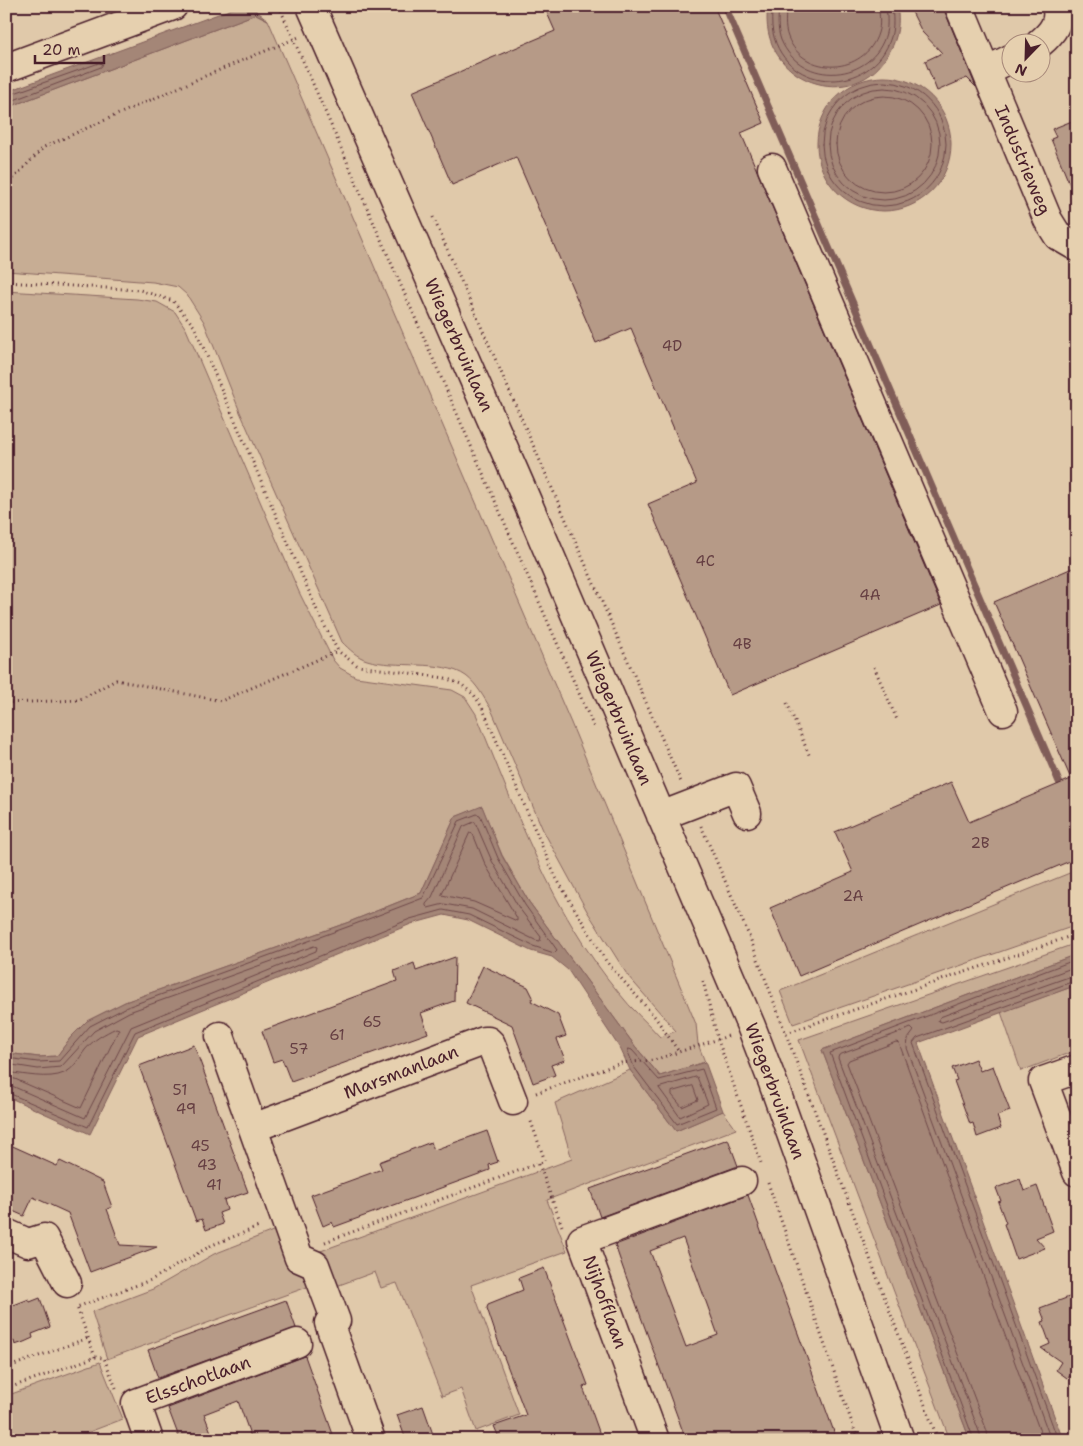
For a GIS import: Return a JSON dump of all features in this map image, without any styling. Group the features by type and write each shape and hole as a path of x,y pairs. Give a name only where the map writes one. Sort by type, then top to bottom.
{"street":[{"path":"6,68 173,6"},
{"name":"Industrieweg","path":"959,6 1048,220 1058,236 1077,247"},
{"path":"1050,33 1055,28 1058,16 1056,6"},
{"name":"Wiegerbruinlaan","path":"316,17 520,485 751,1026 900,1440"},
{"path":"986,70 1000,64"},
{"path":"772,168 1003,711"},
{"path":"661,816 736,787 747,813"},
{"path":"220,1036 298,1258 315,1265 336,1321 329,1323 371,1440"},
{"name":"Marsmanlaan","path":"253,1128 484,1041 491,1044 525,1104"},
{"path":"1077,1069 1043,1082 1077,1172"},
{"name":"Nijhofflaan","path":"655,1440 582,1240 757,1176"},
{"path":"6,1233 28,1243 44,1238 67,1283"},
{"name":"Elsschotlaan","path":"150,1440 136,1403 298,1344"}],"path":[{"name":"Wiegerbruinlaan","path":"278,6 596,733"},
{"path":"6,186 44,147 198,79 293,40 316,17"},
{"name":"Wiegerbruinlaan","path":"430,210 750,938 938,1440"},
{"path":"6,282 140,290 173,301 194,326 320,617 338,651 358,666 445,678 461,684 474,694 482,707 555,876 606,961 655,1017 679,1052"},
{"path":"6,703 78,700 116,680 221,701 338,651"},
{"path":"874,667 898,722"},
{"path":"787,703 810,757"},
{"path":"786,1033 1077,934"},
{"name":"Wiegerbruinlaan","path":"702,979 757,1176 858,1440"},
{"path":"296,1252 545,1161 525,1104 621,1063 654,1060 718,1040"},
{"path":"538,1164 569,1244 582,1240"},
{"path":"95,1357 77,1307 150,1280 212,1245 284,1217"},
{"path":"6,1368 88,1338"},
{"path":"6,1389 95,1357 104,1358 123,1407 136,1403"}],"shaded area":[{"path":"256,14 268,20 571,723 696,1024 698,1044 705,1062 660,1076 635,1046 529,902 502,855 482,807 455,817 421,893 349,922 125,1002 87,1021 71,1037 57,1056 39,1057 6,1053 6,291 137,299 157,302 175,312 186,329 299,592 333,660 340,668 356,677 452,690 465,697 476,714 537,859 554,894 574,928 595,961 619,993 660,1037 676,1031 628,976 587,911 543,830 491,709 474,683 456,671 444,668 378,663 363,659 342,642 240,412 204,322 187,295 178,287 153,282 6,271 6,108"},
{"path":"1077,870 1077,925 793,1024 780,991"},
{"path":"1077,943 1077,954 822,1050 970,1440 950,1440 799,1040"},
{"path":"1077,985 1077,1050 1021,1071 1001,1012"},
{"path":"630,1070 676,1131 723,1111 736,1129 547,1200 567,1251 471,1285 519,1415 476,1431 461,1389 442,1396 397,1283 381,1288 375,1272 331,1288 318,1252 572,1159 555,1103"},
{"path":"278,1229 308,1274 313,1285 107,1359 92,1312 153,1289 214,1254"},
{"path":"100,1362 123,1419 68,1440 6,1440 6,1396"}],"water":[{"path":"240,6 250,6 268,20 256,14 6,108 6,92"},
{"path":"768,6 897,6 897,35 890,51 875,71 855,82 833,86 812,82 792,71 777,54 768,32"},
{"path":"884,77 910,82 921,88 931,97 940,107 946,118 951,144 946,170 940,181 931,191 921,200 910,206 884,211 858,206 847,200 837,191 828,181 822,170 817,144 822,118 828,107 837,97 847,88 858,82"},
{"path":"482,806 502,856 529,902 635,1046 660,1076 705,1062 723,1111 676,1131 630,1070 621,1050 568,970 552,957 531,951 468,920 444,915 411,924 138,1036 90,1134 6,1096 6,1053 39,1057 57,1056 71,1037 87,1021 125,1002 349,922 421,893 455,817"},
{"path":"1077,954 1077,985 918,1043 1063,1440 970,1440 822,1050"}],"building":[{"path":"544,6 714,6 764,123 741,133 941,605 730,695 648,504 697,483 631,328 596,343 516,157 452,185 412,92 555,31"},
{"path":"909,6 944,6 976,87 967,78 937,91 925,61 942,53 922,32"},
{"path":"1077,119 1076,200 1051,139 1056,137 1052,129"},
{"path":"1077,566 1077,858 799,976 770,908 853,872 835,832 951,782 969,822 1071,779 994,602"},
{"path":"455,957 454,1001 421,1013 428,1033 291,1082 282,1059 273,1062 262,1031 397,981 394,971 414,963 416,971"},
{"path":"483,966 528,987 533,997 531,1001 558,1015 566,1036 557,1039 565,1060 551,1065 555,1075 533,1083 512,1025 466,1003"},
{"path":"194,1045 248,1192 224,1200 227,1210 219,1213 223,1224 206,1230 202,1219 196,1221 139,1066"},
{"path":"975,1059 980,1071 993,1066 1010,1111 997,1116 1001,1128 977,1137 973,1123 970,1124 954,1081 957,1080 952,1068"},
{"path":"487,1131 498,1162 489,1165 490,1170 334,1227 332,1222 323,1226 311,1195 382,1169 379,1162 431,1142 434,1150"},
{"path":"728,1139 738,1166 600,1217 590,1189"},
{"path":"6,1143 57,1166 60,1161 103,1182 112,1207 107,1209 120,1245 157,1247 90,1272 68,1213 33,1197 24,1216 6,1208"},
{"path":"1020,1179 1024,1191 1037,1186 1053,1231 1036,1238 1045,1248 1016,1259 1004,1224 1006,1223 998,1202 1001,1201 996,1188"},
{"path":"748,1195 837,1440 686,1440 615,1245","holes":["683,1238 718,1335 686,1347 650,1251"]},
{"path":"544,1268 588,1385 583,1387 602,1440 500,1440 494,1426 526,1415 499,1344 487,1308 488,1304 523,1290 519,1278"},
{"path":"1077,1294 1077,1373 1067,1378 1056,1370 1061,1362 1041,1348 1050,1344 1042,1322 1045,1321 1040,1308"},
{"path":"40,1298 50,1327 32,1334 33,1338 24,1342 15,1345 14,1341 6,1343 6,1308 29,1299 30,1302"},
{"path":"286,1300 296,1328 158,1378 148,1350"},
{"path":"305,1356 335,1440 252,1440 238,1401 204,1414 214,1440 180,1440 168,1408"},
{"path":"423,1406 435,1440 406,1440 397,1415"}],"waterway":[{"path":"725,6 1063,791"}]}
